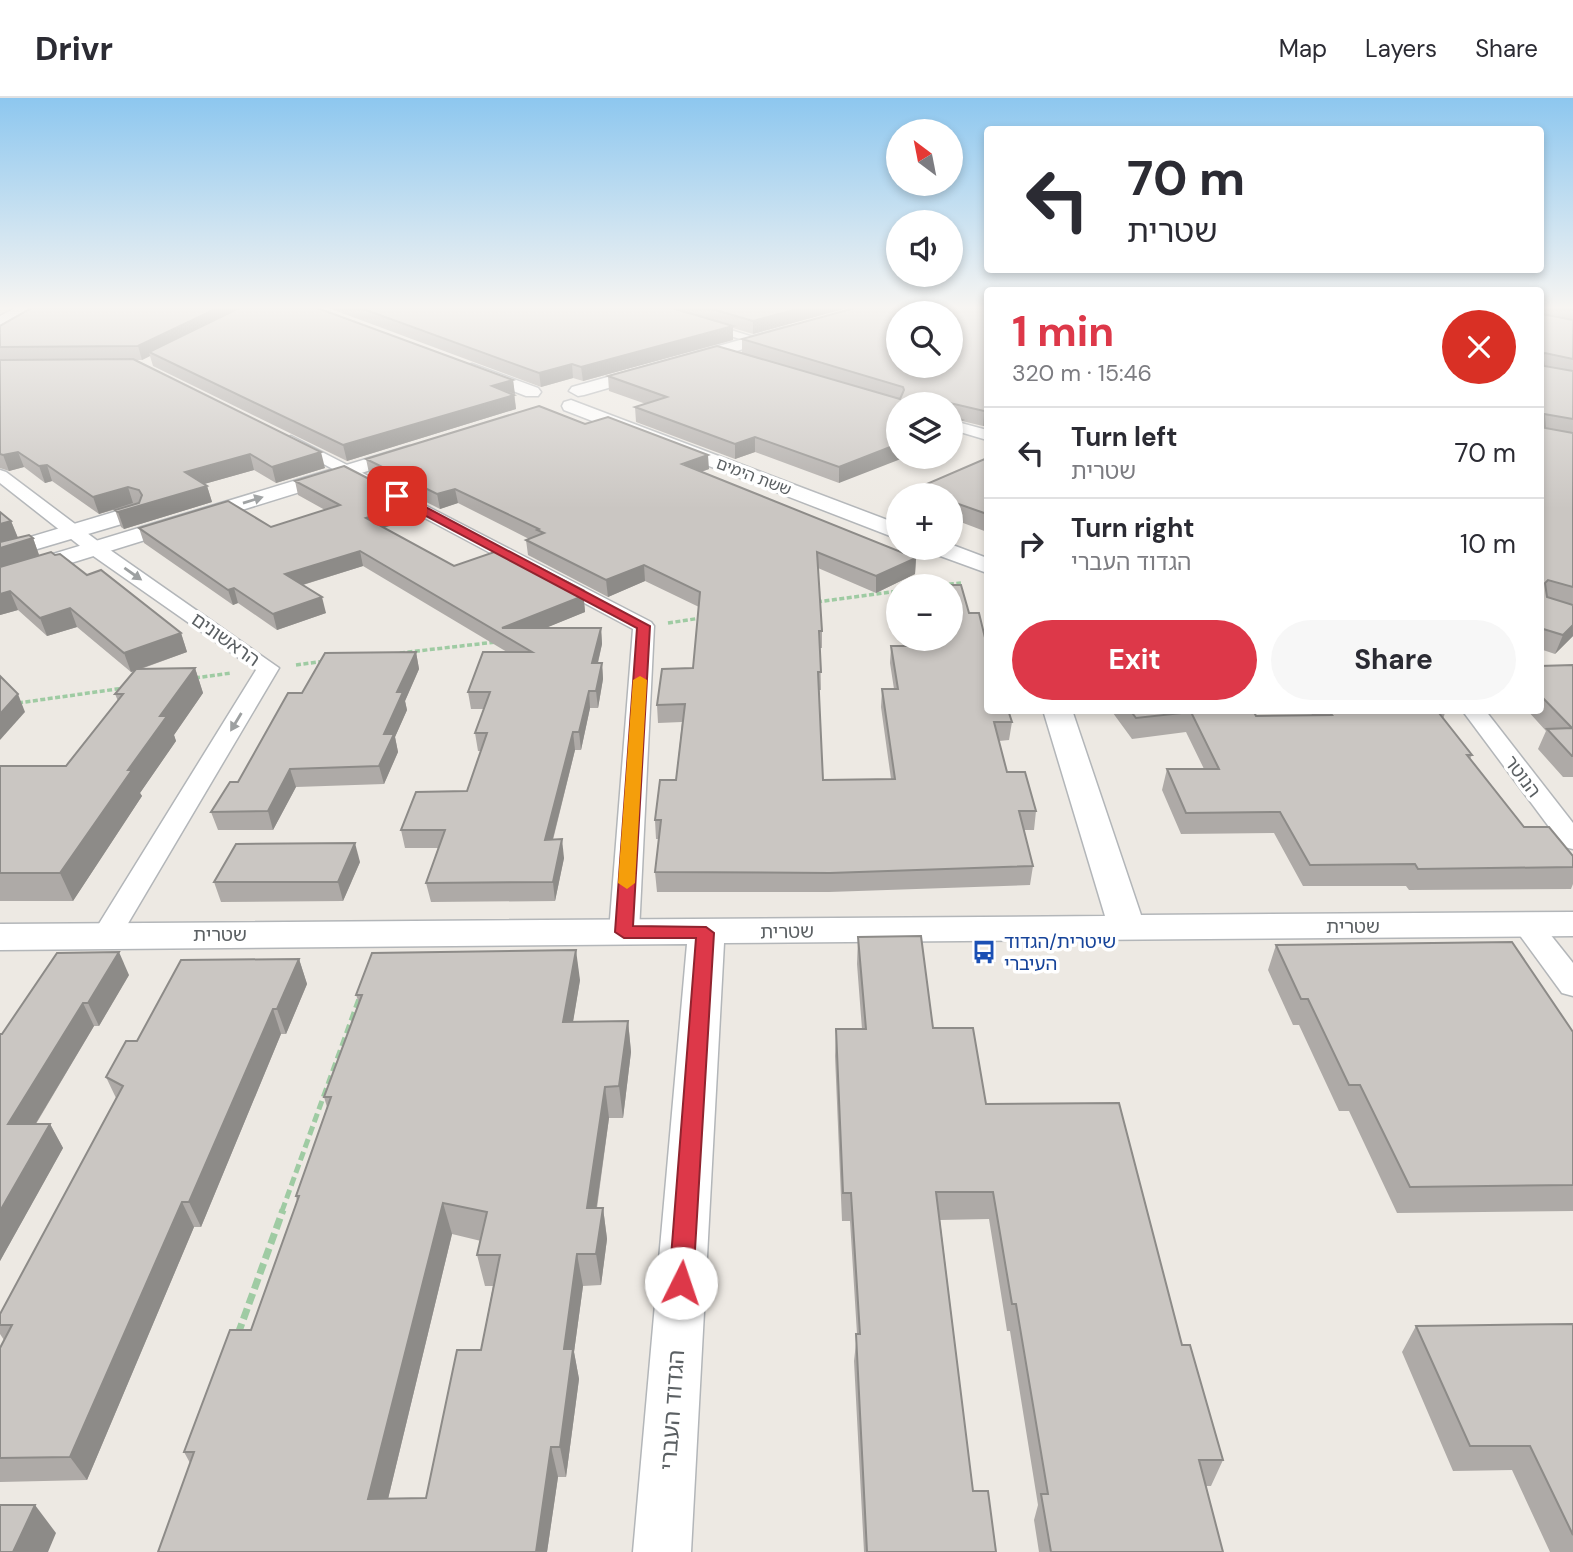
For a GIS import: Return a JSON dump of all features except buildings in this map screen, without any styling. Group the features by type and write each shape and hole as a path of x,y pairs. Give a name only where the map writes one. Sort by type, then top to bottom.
{"street":[{"name":"ששת הימים","path":"481,374 545,401 886,528"},
{"path":"545,401 640,374"},
{"path":"963,428 984,435"},
{"path":"274,433 644,626 624,932"},
{"path":"0,578 348,471 421,439 323,457 271,473"},
{"name":"הראשונים","path":"0,475 96,549 268,668 107,935"},
{"path":"0,552 152,508"},
{"path":"963,557 984,565"},
{"path":"1058,714 1127,927"},
{"name":"הנוטר","path":"1476,714 1573,841"},
{"name":"שטרית","path":"0,937 1573,924"},
{"path":"1528,926 1573,985"},
{"name":"הגדוד העברי","path":"662,1552 706,933"}],"path":[{"path":"804,604 886,593"},
{"path":"644,626 710,617"},
{"path":"393,654 505,641"},
{"path":"188,679 338,660"},
{"path":"13,704 134,687"},
{"path":"235,1342 382,934"}],"slow traffic":[{"path":"627,883 640,680"}],"place":[{"name":"שיטרית/הגדוד העיברי","path":"984,952"}],"route":[{"path":"397,496 644,626 624,932 706,933 681,1283"}]}
